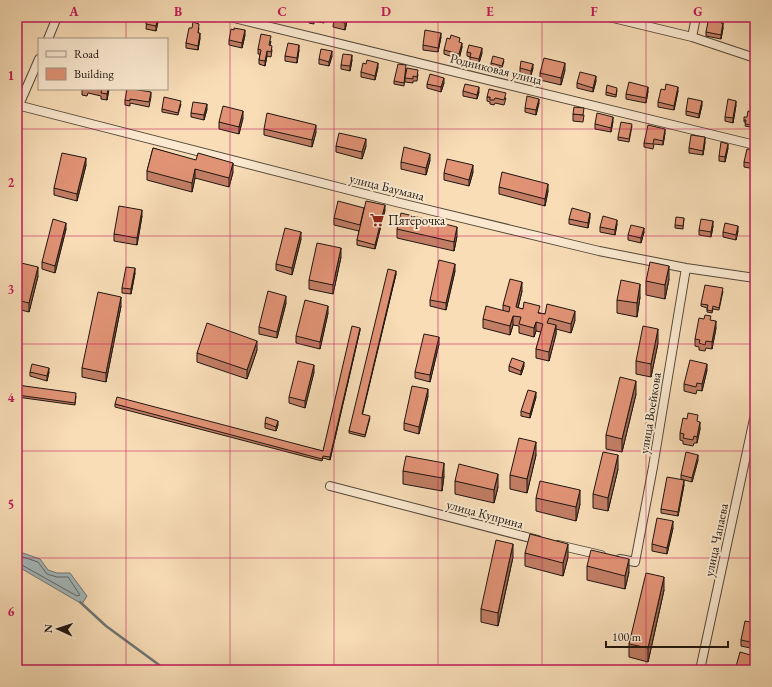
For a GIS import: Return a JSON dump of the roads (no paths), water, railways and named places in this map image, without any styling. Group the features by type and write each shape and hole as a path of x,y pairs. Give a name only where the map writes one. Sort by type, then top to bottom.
{"street":[{"path":"48,38 56,17"},
{"name":"Родниковая улица","path":"230,17 755,145"},
{"path":"609,17 692,37 755,58"},
{"path":"692,37 696,17"},
{"path":"18,105 38,61"},
{"name":"улица Баумана","path":"18,105 411,206 599,251 686,268 755,278"},
{"name":"улица Воейкова","path":"635,562 653,467 686,268"},
{"name":"улица Чапаева","path":"700,670 755,414"},
{"name":"улица Куприна","path":"330,486 547,542 635,562"}],"water":[{"path":"17,551 40,559 48,570 57,573 70,573 87,596 82,604 17,566"}],"waterway":[{"path":"80,602 106,626 166,670"}],"place":[{"name":"Пятёрочка","path":"377,220"}]}
